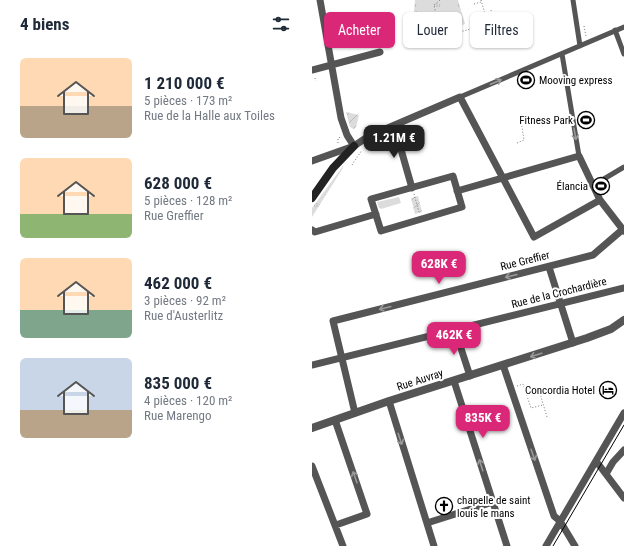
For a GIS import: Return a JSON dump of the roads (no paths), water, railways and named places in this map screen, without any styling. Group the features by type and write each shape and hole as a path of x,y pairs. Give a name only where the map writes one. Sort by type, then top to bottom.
{"main road":[{"path":"312,198 333,168 354,146"}],"street":[{"path":"320,0 341,118 347,135 354,146"},
{"path":"573,0 580,46"},
{"path":"312,161 354,146 369,136 624,27"},
{"path":"616,30 624,54"},
{"path":"313,72 332,64 380,52"},
{"path":"562,54 579,156 600,200 623,231"},
{"path":"460,97 534,237 600,200"},
{"path":"394,126 412,188"},
{"path":"457,191 579,156"},
{"path":"592,186 624,167"},
{"path":"453,176 457,191 462,207 380,231 371,199 453,176"},
{"path":"314,231 376,214"},
{"name":"Rue Greffier","path":"341,358 333,321 593,255 623,231"},
{"path":"549,267 573,343"},
{"name":"Rue de la Crochardière","path":"312,365 624,288"},
{"name":"Rue Auvray","path":"313,427 573,343 611,329 623,322"},
{"path":"455,330 470,376"},
{"path":"341,358 355,413"},
{"path":"503,365 554,516 560,521 575,546"},
{"path":"454,381 507,546"},
{"path":"389,402 434,546"},
{"path":"546,546 624,413"},
{"path":"335,420 368,514 336,526"},
{"path":"606,474 613,462 624,450"},
{"path":"596,462 624,498"},
{"path":"312,466 343,546"},
{"path":"427,522 493,502"}],"tram line":[{"path":"553,546 624,425"}],"place":[{"name":"Mooving express","path":"526,80"},
{"name":"Fitness Park","path":"586,120"},
{"name":"Élancia","path":"601,186"},
{"name":"Concordia Hotel","path":"608,390"},
{"name":"chapelle de saint louis le mans","path":"444,506"}]}
